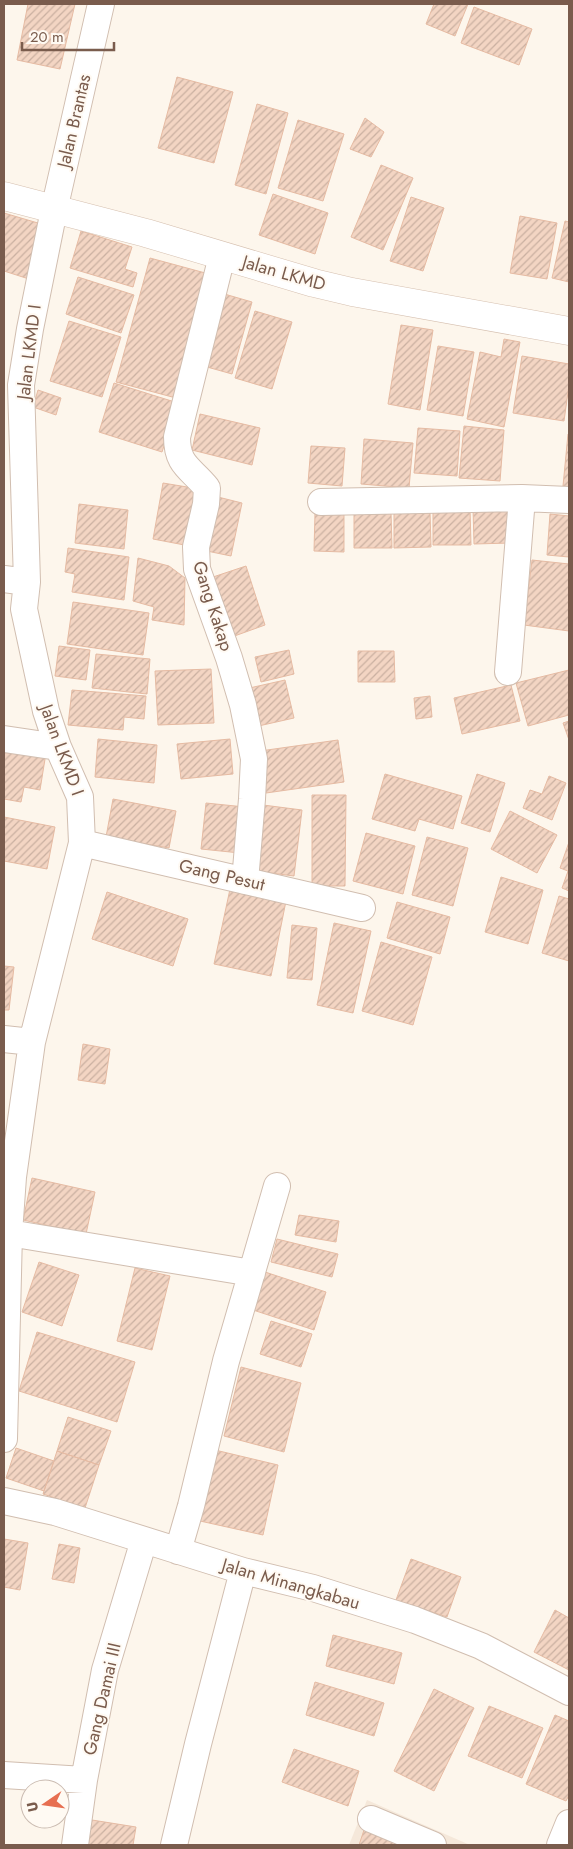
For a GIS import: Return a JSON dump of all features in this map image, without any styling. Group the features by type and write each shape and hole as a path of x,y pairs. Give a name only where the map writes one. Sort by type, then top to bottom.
{"street":[{"name":"Jalan Brantas","path":"54,210 101,4"},
{"name":"Jalan LKMD","path":"4,196 146,233 352,292 569,331"},
{"name":"Jalan LKMD I","path":"4,1439 9,1233 8,1176 32,1042 82,843 80,797 58,747 46,711 24,609 15,581 21,385 54,210"},
{"name":"Gang Kakap","path":"222,256 177,436 177,451 185,466 199,477 208,488 196,547 197,569 229,658 243,705 254,759 245,881"},
{"path":"321,502 522,498 569,500"},
{"path":"508,672 522,498"},
{"path":"4,739 58,747"},
{"name":"Gang Pesut","path":"82,843 362,908"},
{"path":"4,1038 32,1042"},
{"path":"178,1551 191,1506 226,1361 277,1186"},
{"path":"9,1233 252,1273"},
{"name":"Jalan Minangkabau","path":"4,1501 55,1512 243,1571 313,1588 415,1620 481,1646 569,1692"},
{"name":"Gang Damai III","path":"4,1775 84,1780 105,1670 144,1540"},
{"path":"174,1845 243,1571"},
{"path":"76,1845 84,1780"},
{"path":"371,1819 433,1845"},
{"path":"560,1845 569,1822"}],"shaded area":[{"path":"367,1800 470,1845 349,1845"}],"building":[{"path":"28,4 75,4 60,69 17,60"},
{"path":"434,4 468,4 455,36 426,24"},
{"path":"474,7 532,29 519,65 461,43"},
{"path":"177,77 233,92 214,163 158,148"},
{"path":"257,104 288,113 266,194 235,185"},
{"path":"365,118 384,132 371,157 350,149"},
{"path":"298,120 344,134 323,201 278,188"},
{"path":"381,165 413,178 383,250 351,237"},
{"path":"273,194 328,213 315,254 259,235"},
{"path":"411,197 444,208 423,271 390,261"},
{"path":"4,213 48,226 32,280 4,271"},
{"path":"520,216 557,223 547,279 510,273"},
{"path":"565,221 569,222 569,282 552,278"},
{"path":"81,231 132,247 125,269 137,273 133,287 70,268"},
{"path":"150,258 209,274 176,398 116,382"},
{"path":"78,277 134,295 121,333 66,314"},
{"path":"221,293 252,302 232,374 200,365"},
{"path":"255,311 292,322 272,389 235,378"},
{"path":"69,321 121,337 102,397 50,381"},
{"path":"401,325 433,330 420,410 388,404"},
{"path":"504,339 520,342 504,427 467,419 480,352 501,357"},
{"path":"438,346 474,352 463,416 427,410"},
{"path":"522,356 569,364 569,385 564,421 513,413"},
{"path":"114,383 178,403 162,452 99,432"},
{"path":"38,390 61,398 56,415 33,407"},
{"path":"200,414 260,428 252,465 192,450"},
{"path":"464,426 504,430 500,481 459,478"},
{"path":"418,428 460,431 457,476 414,473"},
{"path":"569,434 569,487 563,486"},
{"path":"364,439 413,443 409,488 361,484"},
{"path":"311,446 345,448 342,486 308,483"},
{"path":"163,483 205,490 195,547 153,539"},
{"path":"214,496 242,503 231,556 202,550"},
{"path":"79,504 128,510 124,549 75,543"},
{"path":"473,508 510,508 511,543 474,544"},
{"path":"470,509 471,545 433,545 433,510"},
{"path":"391,512 392,548 354,548 354,513"},
{"path":"394,512 430,512 431,547 394,548"},
{"path":"315,513 344,513 344,552 314,551"},
{"path":"550,514 569,516 569,557 547,555"},
{"path":"68,548 129,557 124,600 72,592 75,574 65,572"},
{"path":"138,558 169,566 185,578 184,625 152,620 154,607 133,601"},
{"path":"532,560 569,564 569,631 524,625"},
{"path":"246,566 265,625 229,638 210,578"},
{"path":"73,602 149,613 143,655 67,644"},
{"path":"59,646 90,650 86,680 55,676"},
{"path":"289,650 294,674 261,682 255,657"},
{"path":"358,651 394,651 395,682 358,682"},
{"path":"96,654 150,659 147,694 92,688"},
{"path":"211,669 214,723 158,725 155,671"},
{"path":"569,670 569,715 528,726 516,683"},
{"path":"285,680 294,718 254,727 245,689"},
{"path":"511,685 520,721 462,734 454,698"},
{"path":"72,690 146,696 144,719 124,717 123,730 68,725"},
{"path":"430,696 432,717 416,719 414,698"},
{"path":"569,721 569,740 563,723"},
{"path":"98,739 157,745 154,783 95,777"},
{"path":"230,739 233,774 181,779 177,744"},
{"path":"338,740 344,782 266,793 260,751"},
{"path":"4,747 46,753 40,790 24,787 21,802 4,799"},
{"path":"385,774 462,796 453,829 419,819 415,831 372,819"},
{"path":"477,774 505,783 490,832 461,823"},
{"path":"549,776 566,783 552,820 523,808 530,790 542,794"},
{"path":"312,795 346,795 345,886 312,886"},
{"path":"113,799 176,811 169,848 106,837"},
{"path":"206,803 245,807 240,853 201,849"},
{"path":"263,805 302,810 294,876 255,871"},
{"path":"510,811 557,835 537,873 491,849"},
{"path":"4,817 55,827 47,869 4,861"},
{"path":"366,833 415,846 403,894 353,881"},
{"path":"427,837 468,848 453,906 412,895"},
{"path":"569,842 569,891 562,888 568,871 560,868"},
{"path":"501,877 543,890 528,944 485,932"},
{"path":"230,889 286,901 271,976 214,964"},
{"path":"107,892 188,919 173,966 92,939"},
{"path":"559,896 569,899 569,961 542,953"},
{"path":"397,902 450,917 440,954 387,938"},
{"path":"334,923 371,931 353,1013 317,1005"},
{"path":"292,925 317,928 312,980 287,978"},
{"path":"381,942 432,957 413,1025 362,1011"},
{"path":"4,966 14,967 9,1010 4,1010"},
{"path":"83,1044 110,1049 105,1084 78,1080"},
{"path":"32,1178 95,1192 86,1234 23,1220"},
{"path":"299,1215 339,1221 336,1242 295,1235"},
{"path":"277,1239 338,1254 332,1277 271,1262"},
{"path":"39,1262 79,1275 62,1326 22,1312"},
{"path":"135,1268 170,1276 152,1350 117,1341"},
{"path":"262,1271 326,1292 314,1330 250,1309"},
{"path":"271,1321 312,1334 301,1367 260,1354"},
{"path":"37,1332 135,1362 117,1422 19,1391"},
{"path":"241,1367 301,1383 284,1452 224,1436"},
{"path":"68,1417 111,1431 99,1465 57,1451"},
{"path":"16,1448 54,1461 44,1491 6,1478"},
{"path":"215,1450 278,1465 263,1535 200,1521"},
{"path":"57,1451 99,1465 85,1508 43,1494"},
{"path":"4,1539 28,1543 20,1590 4,1587"},
{"path":"59,1544 80,1548 74,1583 52,1579"},
{"path":"411,1559 461,1577 447,1617 396,1600"},
{"path":"555,1610 569,1618 569,1670 534,1652"},
{"path":"333,1635 402,1653 394,1684 326,1666"},
{"path":"315,1682 384,1703 374,1736 306,1715"},
{"path":"434,1689 474,1708 434,1791 394,1771"},
{"path":"489,1706 543,1728 522,1778 468,1756"},
{"path":"555,1715 569,1721 569,1795 566,1801 526,1784"},
{"path":"294,1749 359,1771 348,1806 282,1782"},
{"path":"92,1820 136,1827 133,1845 87,1845"},
{"path":"365,1827 417,1845 359,1845"}]}
